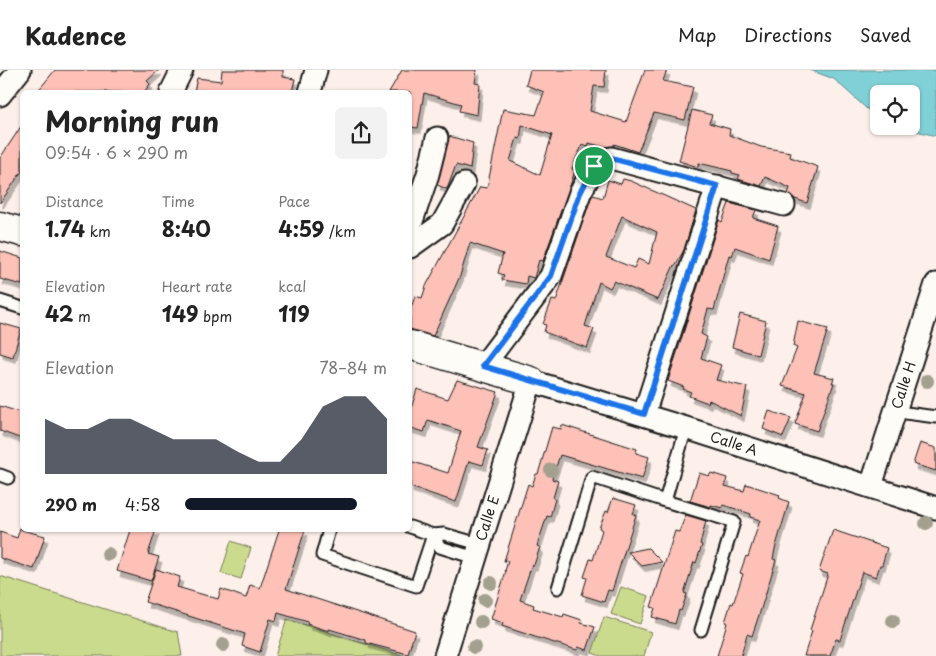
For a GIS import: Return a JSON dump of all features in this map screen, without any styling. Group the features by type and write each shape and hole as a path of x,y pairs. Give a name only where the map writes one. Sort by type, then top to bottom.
{"street":[{"path":"0,95 20,70"},
{"path":"172,90 182,70"},
{"path":"311,90 316,70"},
{"path":"412,221 428,174 437,138"},
{"path":"483,366 551,276 580,193 594,166 601,161 611,158 784,205"},
{"path":"412,246 442,224 464,184"},
{"path":"644,414 717,186"},
{"path":"0,226 20,231"},
{"name":"Calle H","path":"871,486 936,284"},
{"path":"412,346 532,381"},
{"name":"Calle A","path":"532,381 644,414 936,508"},
{"name":"Calle E","path":"444,656 532,381"}],"lane":[{"path":"0,301 20,307"},
{"path":"896,409 906,413 936,417"},
{"path":"665,501 686,428"},
{"path":"558,588 592,477 734,522 701,630"},
{"path":"412,528 433,535 444,534 477,551"},
{"path":"328,532 322,555 416,586 433,535"}],"green space":[{"path":"231,541 251,548 241,579 221,573"},
{"path":"0,576 178,632 182,656 0,656"},
{"path":"621,587 649,596 640,624 611,614"},
{"path":"604,617 651,632 644,656 601,656 592,653"},
{"path":"287,619 404,656 275,656"}],"water":[{"path":"810,70 936,70 936,136 920,132 920,85 870,85 870,112 834,79"}],"building":[{"path":"55,70 159,70 147,81 150,84 146,90 39,90"},
{"path":"222,70 283,70 283,77 295,79 292,90 194,90 197,78 221,81"},
{"path":"402,70 477,70 475,83 480,84 477,115 459,111 461,104 424,93 418,128 412,127 412,90 390,90"},
{"path":"530,70 606,70 604,87 594,86 590,111 626,122 645,70 667,70 663,81 693,87 685,120 654,113 638,152 614,144 614,146 603,147 589,143 588,147 582,145 572,169 575,171 543,261 539,260 534,278 527,276 526,284 502,280 504,275 498,273 503,254 470,243 460,276 433,336 412,330 412,305 415,296 422,298 426,286 480,187 487,188 503,109 536,115 544,92 526,85","holes":["522,125 552,135 540,175 510,161 517,138 520,139"]},
{"path":"692,110 712,115 709,123 730,129 729,135 761,147 791,152 790,157 818,167 807,203 795,199 788,194 790,188 765,177 761,186 738,179 740,175 732,173 732,171 699,163 698,167 679,161"},
{"path":"20,128 20,174 0,203 0,158"},
{"path":"449,136 473,143 470,169 456,165 447,189 437,185"},
{"path":"623,179 631,181 696,210 684,250 674,265 658,300 614,281 610,288 599,282 585,326 594,329 587,348 544,332 546,325 543,324 552,300 556,301 591,198 593,195 603,198 608,180 621,184","holes":["622,216 657,232 649,264 638,259 634,268 606,257"]},
{"path":"729,203 756,210 753,218 778,226 769,259 735,247 732,256 729,255 714,310 708,309 701,334 707,337 701,358 721,365 716,380 747,387 741,416 709,400 708,403 689,396 691,392 683,389 684,387 668,381 719,220 722,222"},
{"path":"0,251 20,257 20,284 0,279"},
{"path":"740,314 766,321 758,355 732,347"},
{"path":"798,321 828,329 814,373 834,378 832,383 834,383 817,431 795,424 806,393 782,386 797,348 793,346"},
{"path":"0,323 20,329 13,357 0,353"},
{"path":"457,380 498,392 478,447 488,450 483,465 469,461 456,502 412,488 412,462 448,473 461,431 428,420 424,432 412,429 412,405 417,389 448,399"},
{"path":"0,406 20,412 20,438 0,431"},
{"path":"769,411 791,418 783,437 763,429"},
{"path":"562,425 637,449 636,453 649,457 642,479 560,455 552,479 558,481 553,498 555,499 550,517 547,516 537,546 540,547 520,600 534,605 533,608 563,617 564,614 582,620 581,623 595,627 587,650 578,647 577,650 535,637 502,626 503,623 491,619 506,571 508,561 504,561 528,484 532,486 536,474 538,474 552,427 561,429"},
{"path":"920,443 936,448 936,471 913,464"},
{"path":"699,473 709,476 711,473 727,478 725,486 744,491 746,484 780,495 779,498 789,502 775,549 773,559 776,560 761,609 752,636 747,634 741,656 717,656 731,603 733,604 743,574 740,573 746,556 748,557 760,520 750,517 751,514 724,505 722,508 711,505 711,507 690,501"},
{"path":"613,498 636,505 633,514 636,515 612,591 608,590 604,602 582,595 587,578 584,577 590,559 593,560 602,530 599,528"},
{"path":"686,515 706,521 700,544 702,545 696,563 694,562 684,593 687,594 675,624 652,617 655,608 651,607 675,531 679,532"},
{"path":"20,528 20,532 30,532 45,536 34,569 0,558 0,532 17,538"},
{"path":"833,530 887,548 876,577 862,572 840,640 836,639 830,656 804,656 812,631 810,630 828,574 819,571"},
{"path":"129,532 155,532 148,554 159,557 151,581 117,571"},
{"path":"278,532 304,532 286,589 415,631 408,654 366,643 366,640 329,629 329,631 278,613 276,621 270,619 260,652 242,646 245,634 145,602 156,569 180,577 177,587 218,599 221,589 246,598 250,585 260,588"},
{"path":"648,548 662,562 642,566 628,552"}],"route":[{"path":"611,158 717,186 644,414 483,366 551,276 580,193 594,166 601,161 611,158"}]}
